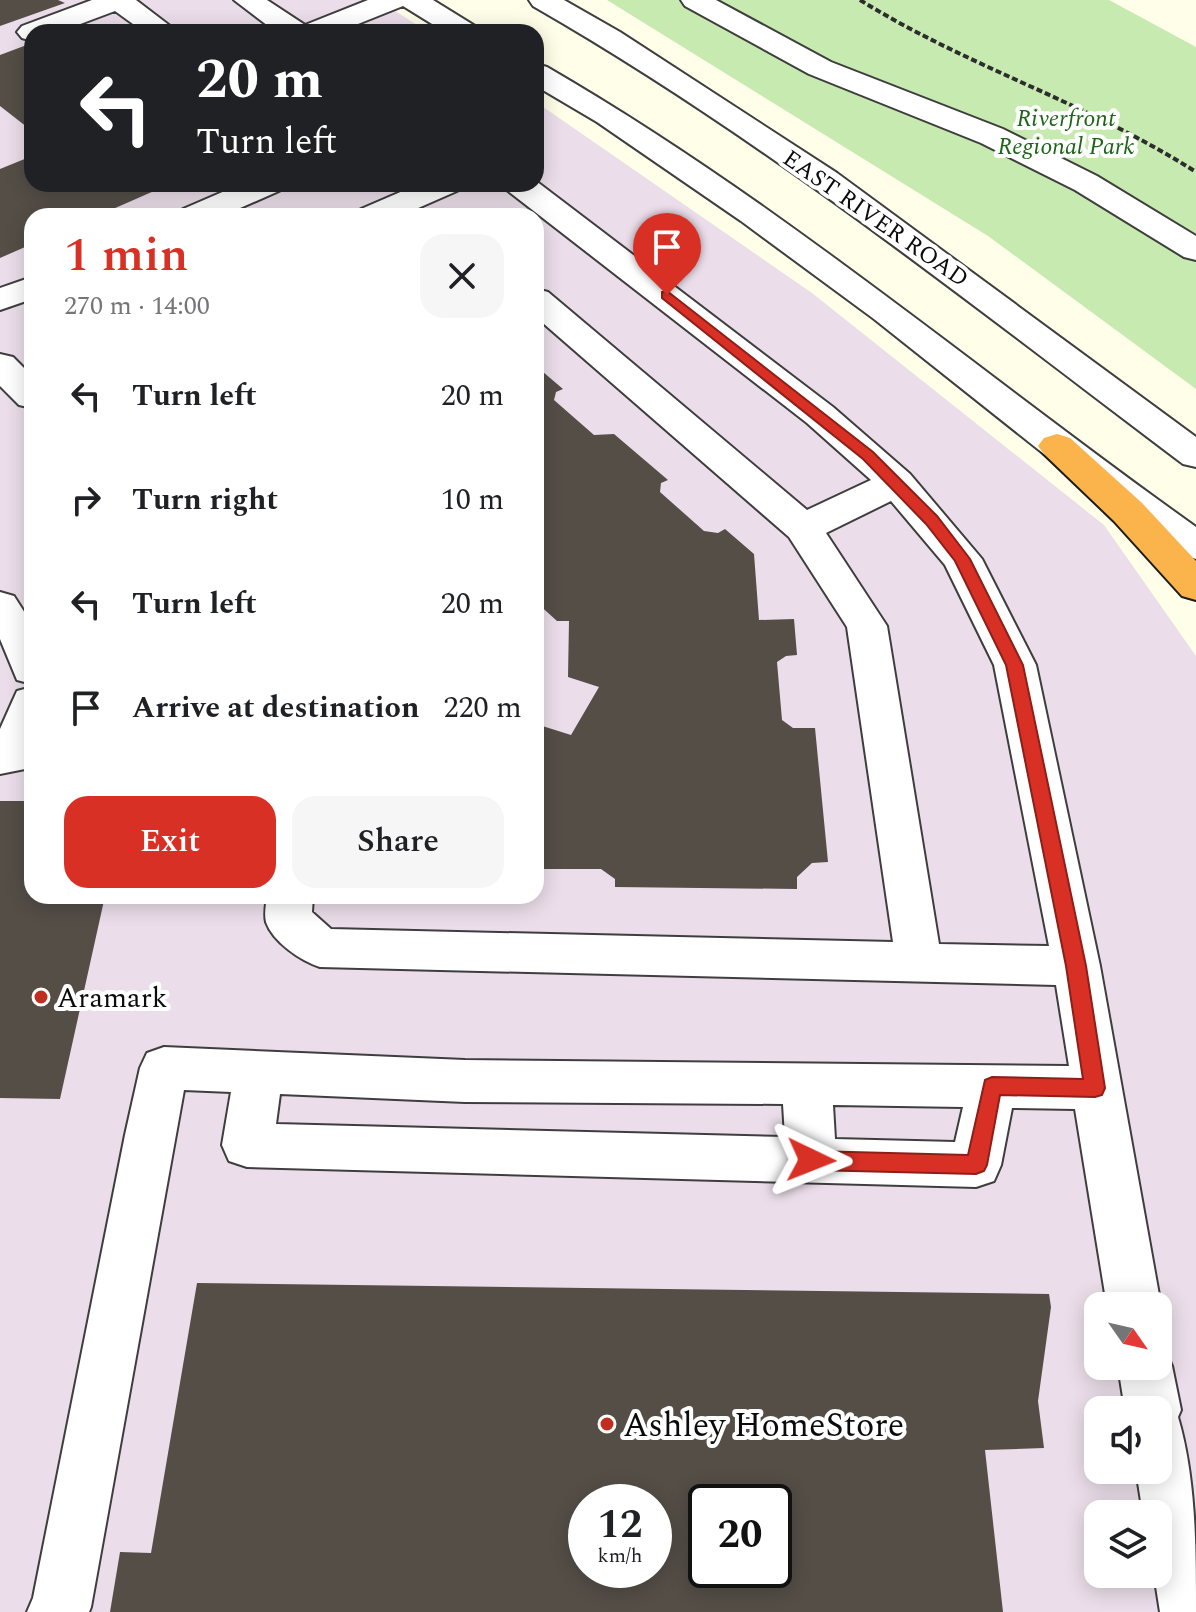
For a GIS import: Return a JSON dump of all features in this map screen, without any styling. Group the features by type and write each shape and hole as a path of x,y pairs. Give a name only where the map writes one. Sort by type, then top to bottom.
{"highway":[{"path":"1057,446 1128,512 1196,586"}],"street":[{"path":"54,24 118,0 152,24"},
{"path":"248,0 284,24"},
{"path":"332,24 394,0"},
{"path":"413,0 440,24"},
{"name":"EAST RIVER ROAD","path":"543,0 610,38 826,180 1196,455"},
{"path":"695,0 723,18 820,68 992,136 1086,183 1196,250"},
{"path":"544,78 647,140 753,214 897,320 1057,446 1196,546"},
{"path":"213,208 250,192"},
{"path":"391,208 428,192"},
{"path":"530,192 832,425 897,483 962,559 1015,665 1076,966 1131,1292"},
{"path":"0,300 24,290"},
{"path":"544,306 803,528 867,626 919,963"},
{"path":"803,528 897,483"},
{"path":"0,606 24,648"},
{"path":"0,684 24,685"},
{"path":"0,758 10,758 24,722"},
{"path":"289,904 288,919 320,948 1076,966"},
{"path":"57,1612 61,1607 125,1251 164,1068 465,1081 1095,1088"},
{"path":"259,1072 247,1145 976,1165 992,1086"},
{"path":"807,1083 811,1160"},
{"path":"1167,1484 1190,1612"}],"path":[{"path":"860,0 886,17 956,52 1073,103 1196,172"}],"shaded area":[{"path":"0,0 378,0 416,24 24,24 24,192 544,192 544,108 812,293 1104,525 1196,656 1196,1612 0,1612"}],"green space":[{"name":"Riverfront Regional Park","path":"607,0 1109,0 1196,47 1196,389 988,236"}],"building":[{"path":"0,0 58,0 65,3 0,26"},
{"path":"24,46 24,125 0,106 0,55"},
{"path":"24,159 24,192 152,192 115,208 24,208 24,248 0,258 0,169"},
{"path":"544,373 563,389 556,392 554,400 594,435 614,434 668,480 661,483 660,492 704,531 718,533 725,529 754,554 759,620 794,619 797,655 786,656 777,662 782,720 793,728 815,728 828,862 812,863 797,877 797,889 615,887 615,879 601,869 544,869 544,727 571,735 599,687 568,677 569,621 557,621 544,609"},
{"name":"Aramark","path":"0,801 24,801 24,904 103,904 60,1099 0,1098"},
{"name":"Ashley HomeStore","path":"197,1283 1049,1294 1051,1307 1038,1401 1044,1448 985,1450 1003,1612 110,1612 120,1552 151,1553"}],"place":[{"name":"Aramark","path":"41,997"},
{"name":"Ashley HomeStore","path":"607,1424"}],"route":[{"path":"667,295 868,455 932,520 962,559 1015,665 1076,966 1095,1088 992,1086 976,1165 811,1160"}]}
